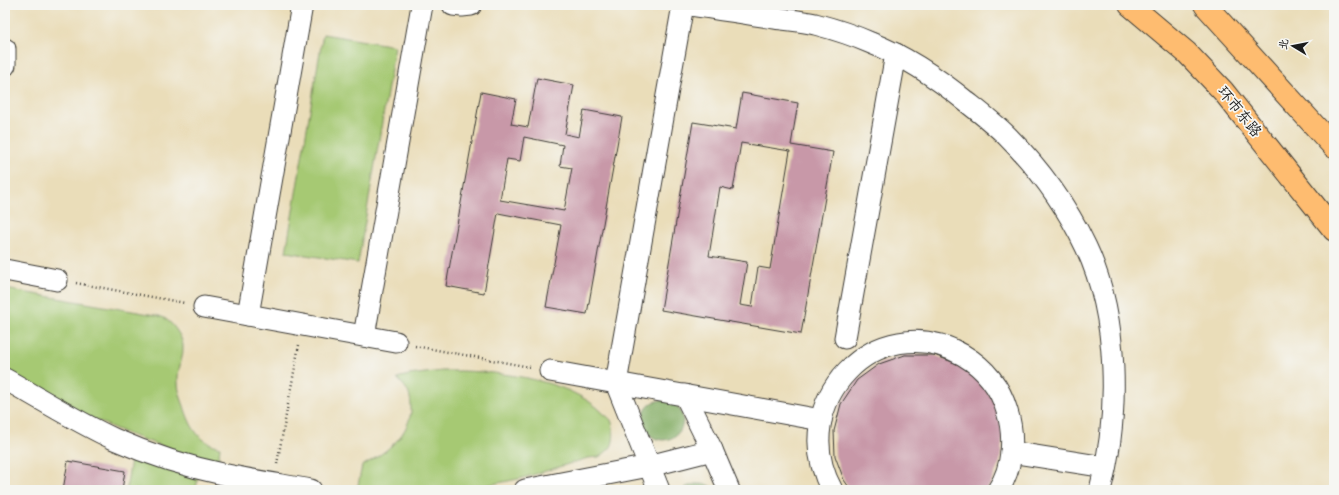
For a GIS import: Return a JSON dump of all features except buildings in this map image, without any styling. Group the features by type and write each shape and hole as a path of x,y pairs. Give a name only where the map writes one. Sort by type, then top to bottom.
{"highway":[{"name":"环市东路","path":"1130,5 1187,53 1223,91 1334,230"},
{"path":"1205,5 1334,147"}],"lane":[{"path":"248,315 302,5"},
{"path":"364,336 422,5"},
{"path":"453,5 472,5"},
{"path":"659,490 616,382 683,5"},
{"path":"691,5 813,24 872,43 896,54 956,93 1007,136 1031,163 1072,219 1084,242 1097,275 1106,310 1110,341 1113,396 1112,423 1100,490"},
{"path":"5,50 5,65"},
{"path":"845,338 896,54"},
{"path":"5,270 57,280"},
{"path":"204,307 396,342"},
{"path":"832,490 823,470 820,458 819,433 821,420 833,388 840,378 857,362 878,350 901,344 925,343 948,348 974,362 987,374 1000,394 1009,416 1011,428 1011,452 1005,476 998,490"},
{"path":"550,371 821,420"},
{"path":"5,379 86,425 139,449 227,475 311,490"},
{"path":"685,395 712,450 729,490"},
{"path":"525,490 649,466 712,450"},
{"path":"1011,452 1105,467"}],"path":[{"path":"57,280 204,307"},
{"path":"274,483 303,325"},
{"path":"396,342 550,371"}],"green space":[{"path":"323,34 395,46 358,263 286,252"},
{"path":"5,289 155,315 166,319 178,332 183,344 183,352 178,373 178,385 186,413 192,426 201,437 212,445 220,447 218,466 128,434 77,412 5,372"},
{"path":"442,371 505,374 550,384 571,392 589,401 611,420 614,434 611,447 599,457 588,458 523,478 478,487 435,490 357,490 362,466 393,444 400,437 409,421 411,403 409,395 406,388 397,378"},
{"path":"663,400 671,402 677,406 681,412 683,420 681,428 677,434 671,438 663,440 655,438 649,434 645,428 643,420 645,412 649,406 655,402"},
{"path":"132,454 198,477 196,490 126,490"},
{"path":"695,484 709,485 716,490 683,490 686,487"}]}
